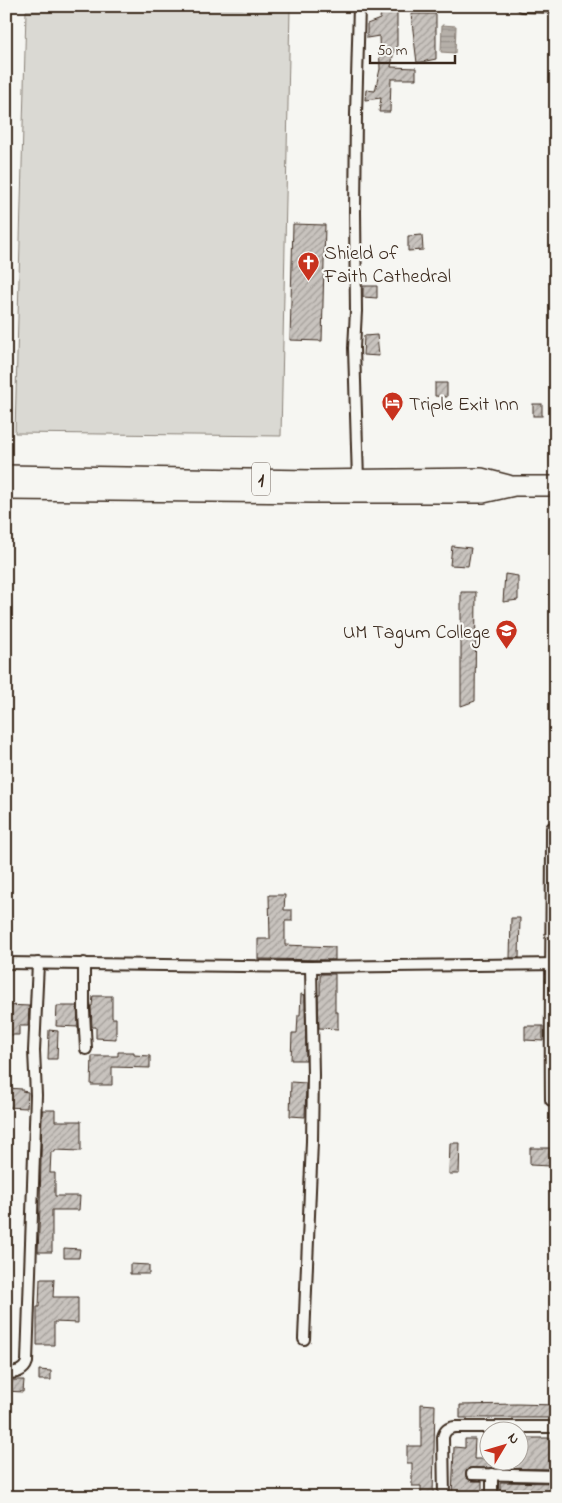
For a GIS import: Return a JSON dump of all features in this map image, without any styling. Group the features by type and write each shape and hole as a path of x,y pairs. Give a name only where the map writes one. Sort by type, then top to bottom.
{"highway":[{"name":"1","path":"6,475 483,493 514,486 556,486"},
{"name":"1","path":"6,490 312,487 358,480 481,478 514,486"}],"street":[{"path":"358,480 354,348 359,6"},
{"path":"522,6 556,7"},
{"path":"551,1100 550,1023 554,964 552,828"},
{"path":"6,963 311,967 554,964"},
{"path":"6,1373 17,1373 25,1367 27,1362 36,1095 34,1051 38,963"},
{"path":"84,963 86,1049"},
{"path":"304,1339 312,1141 311,967"},
{"path":"444,1497 443,1437 447,1429 454,1427 556,1427"},
{"path":"472,1474 556,1476"},
{"path":"492,1474 492,1497"}],"shaded area":[{"path":"290,8 281,436 15,433 26,11"},
{"path":"442,25 456,26 455,53 441,52"}],"building":[{"path":"381,9 397,10 397,50 394,50 391,67 416,68 416,79 391,79 390,112 379,112 381,98 365,100 366,90 375,91 380,69 379,36 367,38 367,24 380,19"},
{"path":"411,14 436,14 436,59 417,63"},
{"name":"Shield of Faith Cathedral","path":"293,224 325,225 322,341 290,340"},
{"path":"422,235 423,250 408,251 408,236"},
{"path":"363,286 377,286 377,298 363,297"},
{"path":"377,335 379,356 363,355 364,336"},
{"path":"435,383 447,383 447,397 435,396"},
{"path":"533,404 542,404 542,416 533,416"},
{"path":"452,546 471,548 468,566 450,565"},
{"path":"505,574 518,576 518,600 503,602"},
{"path":"461,592 476,592 475,701 461,706"},
{"path":"269,895 285,895 284,910 292,910 292,921 285,921 285,945 335,947 335,960 258,959 258,939 270,939"},
{"path":"511,918 520,918 519,958 510,958"},
{"path":"320,974 335,974 335,1012 338,1012 338,1029 319,1028 318,995 320,995"},
{"path":"301,994 305,995 306,1060 291,1060 292,1033 297,1033"},
{"path":"93,996 112,996 112,1018 116,1018 116,1039 96,1038 96,1027 92,1027 91,1006"},
{"path":"6,1005 29,1006 28,1026 19,1026 19,1035 7,1035"},
{"path":"57,1006 77,1006 78,1027 56,1026"},
{"path":"525,1026 543,1026 543,1041 525,1040"},
{"path":"49,1030 58,1031 57,1059 48,1059"},
{"path":"118,1052 134,1052 134,1055 150,1056 150,1068 112,1067 112,1085 91,1085 92,1056 118,1056"},
{"path":"291,1082 306,1083 305,1117 290,1116"},
{"path":"6,1088 22,1089 22,1091 28,1092 27,1108 6,1107"},
{"path":"42,1110 55,1110 55,1121 81,1121 81,1151 55,1150 55,1152 51,1152 50,1173 55,1173 55,1196 80,1196 79,1210 52,1210 52,1252 38,1252"},
{"path":"450,1143 460,1143 459,1174 449,1174"},
{"path":"530,1148 550,1148 550,1166 530,1165"},
{"path":"64,1248 80,1249 79,1258 64,1258"},
{"path":"130,1264 149,1265 149,1274 130,1274"},
{"path":"40,1279 54,1279 53,1297 78,1297 78,1323 54,1322 54,1345 37,1345 37,1307 39,1307"},
{"path":"39,1370 51,1371 51,1380 39,1380"},
{"path":"6,1380 24,1380 23,1392 6,1391"},
{"path":"421,1404 435,1405 433,1496 421,1495 421,1486 412,1486 412,1463 407,1463 407,1446 421,1446"},
{"path":"460,1405 556,1405 556,1418 460,1418"},
{"path":"530,1438 556,1438 556,1469 530,1469"},
{"path":"465,1439 475,1439 474,1459 480,1459 480,1468 469,1468 466,1471 466,1477 471,1481 482,1481 482,1495 452,1497 454,1447 465,1448"},
{"path":"500,1482 556,1483 556,1497 500,1497"}],"place":[{"name":"Shield of Faith Cathedral","path":"308,282"},
{"name":"Triple Exit Inn","path":"393,422"},
{"name":"UM Tagum College","path":"506,650"}]}
